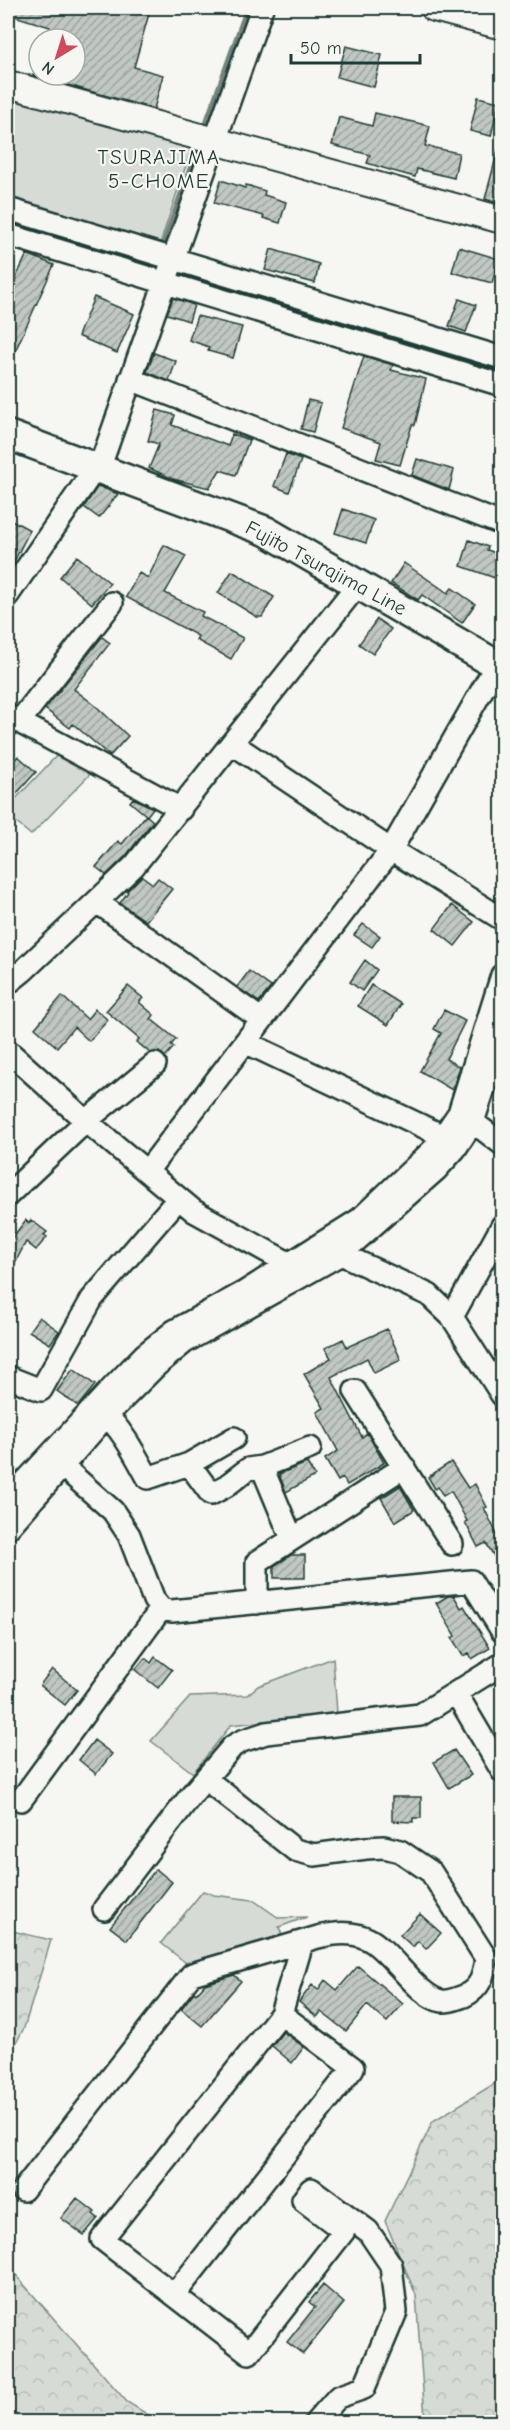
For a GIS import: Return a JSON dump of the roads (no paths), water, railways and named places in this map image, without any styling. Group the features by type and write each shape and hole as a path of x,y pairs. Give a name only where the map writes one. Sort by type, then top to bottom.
{"main road":[{"name":"Fujito Tsurajima Line","path":"8,435 266,531 500,666"}],"street":[{"path":"8,595 97,468 130,379 204,138 262,8"},
{"path":"434,8 502,26"},
{"path":"8,84 502,220"},
{"path":"8,209 502,385"},
{"path":"8,236 165,265 502,358"},
{"path":"130,379 502,524"},
{"path":"8,983 98,902 134,866 359,584"},
{"path":"112,603 13,719 181,809"},
{"path":"147,1170 391,850 500,666"},
{"path":"233,744 391,850 502,919"},
{"path":"98,902 262,1020"},
{"path":"457,1131 459,1113 502,975"},
{"path":"8,1528 57,1461 102,1410 144,1355 174,1331 298,1269 336,1246 360,1219 435,1148 457,1131 502,1034"},
{"path":"245,1042 457,1131 502,1144"},
{"path":"8,1051 86,1121 195,1211 298,1269"},
{"path":"8,1195 86,1121 155,1064"},
{"path":"8,1377 41,1390 92,1299 178,1198"},
{"path":"452,1317 502,1226"},
{"path":"336,1246 429,1295 452,1317 502,1395"},
{"path":"355,1391 452,1544"},
{"path":"102,1410 133,1449 148,1478 189,1464 234,1438"},
{"path":"189,1464 211,1494 248,1469 262,1467 310,1448"},
{"path":"8,1500 57,1461"},
{"path":"57,1461 113,1511 129,1535 153,1600 161,1609 172,1611 471,1581 502,1632"},
{"path":"262,1467 292,1539"},
{"path":"257,1603 256,1562 404,1467"},
{"path":"21,1800 161,1609"},
{"path":"104,1909 192,1794 207,1780 233,1746 266,1733 420,1715 502,1664"},
{"path":"456,1693 502,1771"},
{"path":"23,2190 192,1974 334,1933 353,1934 370,1940 428,1994 442,2001 457,1999 471,1993 480,1984 486,1958 431,1872 414,1859 400,1851 384,1847 314,1855 295,1850 207,1780"},
{"path":"302,1943 281,2014 102,2239 249,2353 344,2231 303,2200 311,2189 368,2231 391,2265 396,2312 364,2388 338,2397 316,2422"},
{"path":"174,2295 353,2068 281,2014"}],"water":[{"path":"8,217 502,366 502,377 8,228"}],"waterway":[{"path":"203,131 247,8"},
{"path":"161,250 199,143"}],"district":[{"name":"TSURAJIMA 5-CHOME","path":"159,169"}]}
